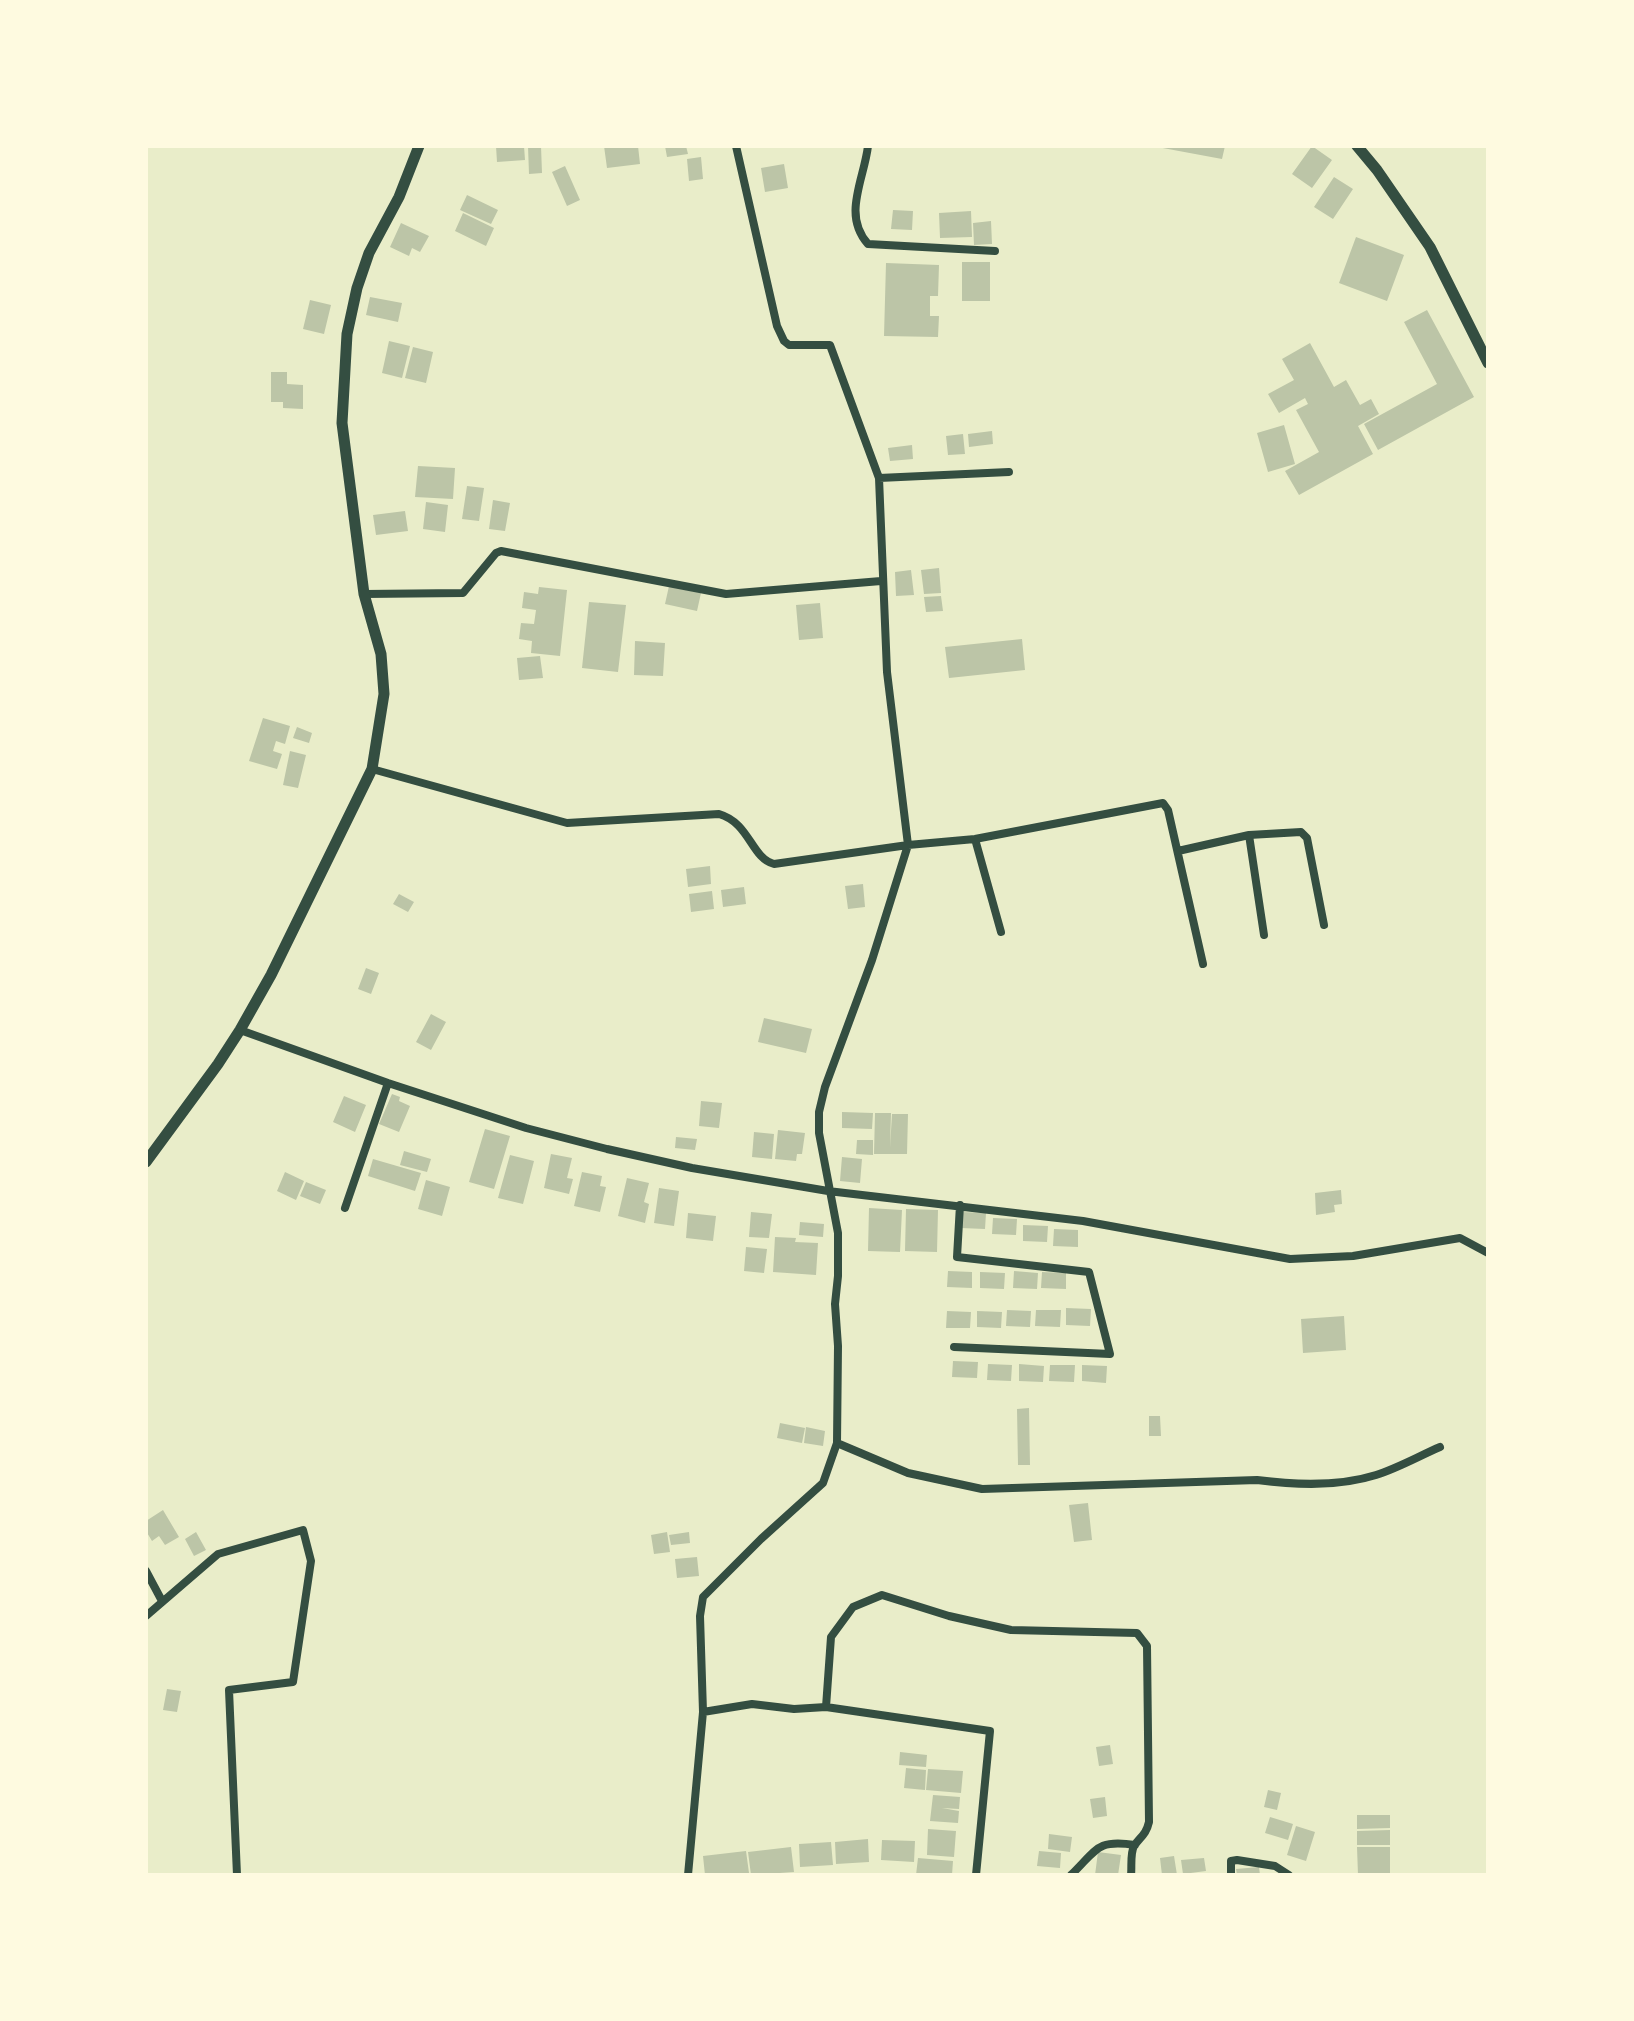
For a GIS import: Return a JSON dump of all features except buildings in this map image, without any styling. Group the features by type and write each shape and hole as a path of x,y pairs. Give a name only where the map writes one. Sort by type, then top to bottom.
{"street":[{"path":"146,1162 240,1030 271,975 372,769 384,694 381,654 364,594 342,423 347,334 357,288 369,253 399,197 419,146"},
{"path":"688,1875 703,1712 700,1616 703,1597 823,1483 837,1443 838,1341 835,1304 838,1233 828,1191 819,1112 908,845 894,741 881,581 879,478 830,345 789,345 777,326 736,146"},
{"path":"868,146 854,208 857,228 868,244 995,251"},
{"path":"1357,146 1430,247 1488,363"},
{"path":"879,478 1009,472"},
{"path":"364,594 463,593 501,551 726,594 881,581"},
{"path":"372,769 567,823 719,814 736,820 769,863 975,839 1163,803 1168,810 1203,964"},
{"path":"1178,851 1249,835 1297,831 1307,838 1324,925"},
{"path":"1249,835 1264,935"},
{"path":"975,839 1001,932"},
{"path":"240,1030 526,1128 692,1168 828,1191 1083,1221 1290,1259 1353,1256 1460,1238 1488,1253"},
{"path":"345,1208 388,1083"},
{"path":"954,1347 1110,1354 1089,1272 957,1257 960,1205"},
{"path":"837,1443 908,1473 982,1489 1243,1480 1295,1485 1332,1483 1376,1475 1440,1447"},
{"path":"146,1616 218,1554 303,1530 311,1561 293,1682 229,1690 237,1875"},
{"path":"146,1571 162,1601"},
{"path":"826,1707 831,1637 853,1607 882,1595 949,1616 1011,1630 1137,1633 1147,1646 1149,1822 1143,1838 1135,1845 1131,1875"},
{"path":"703,1712 752,1704 794,1709 826,1707 990,1731 976,1875"},
{"path":"1071,1875 1103,1844 1110,1841 1135,1845"},
{"path":"1231,1875 1231,1861 1237,1860 1275,1866 1289,1875"}]}
